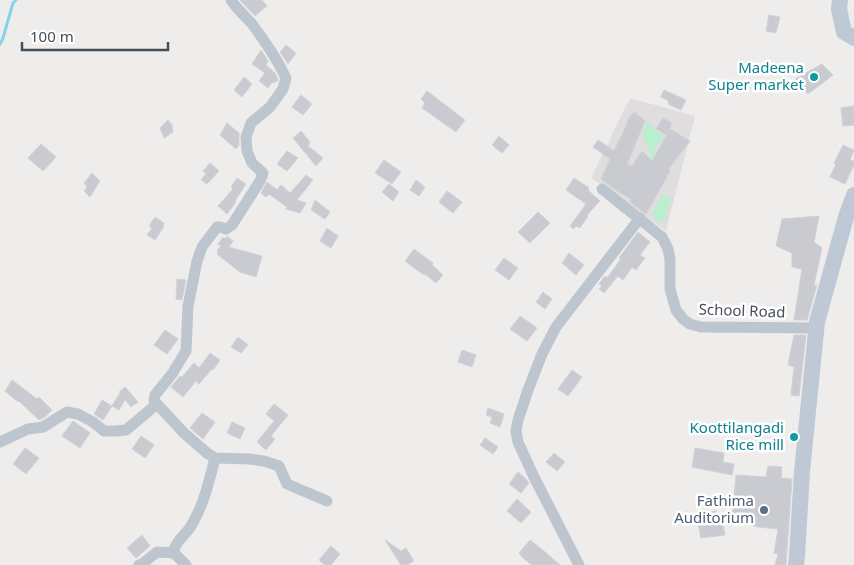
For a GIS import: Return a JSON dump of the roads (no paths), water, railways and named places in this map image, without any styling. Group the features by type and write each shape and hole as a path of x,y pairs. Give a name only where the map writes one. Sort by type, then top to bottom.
{"main road":[{"path":"840,0 839,9 844,32 854,38"},
{"path":"796,565 802,472 816,328 846,217 854,195"}],"street":[{"path":"231,0 266,44 286,78 283,88 270,106 251,123 246,137 247,151 252,163 263,173 260,181 232,225 226,229 217,227 202,247 188,306 186,351 172,374 155,395 154,400 184,433 215,458 250,459 279,466 287,484 327,501"},
{"name":"School Road","path":"602,189 662,237 668,249 670,259 670,289 676,310 690,324 701,327 816,328"},
{"path":"579,565 534,477 518,442 516,431 528,390 542,354 556,327 640,218"},
{"path":"0,442 28,429 43,427 67,412 78,414 93,422 104,431 126,430 156,404"},
{"path":"186,565 173,552 176,543 188,529 201,506 215,458"},
{"path":"138,565 157,552 175,554"}],"waterway":[{"path":"0,44 13,3 16,0"}],"place":[{"name":"Madeena Super market","path":"814,77"},
{"name":"Koottilangadi Rice mill","path":"794,437"},
{"name":"Fathima Auditorium","path":"764,510"}]}
